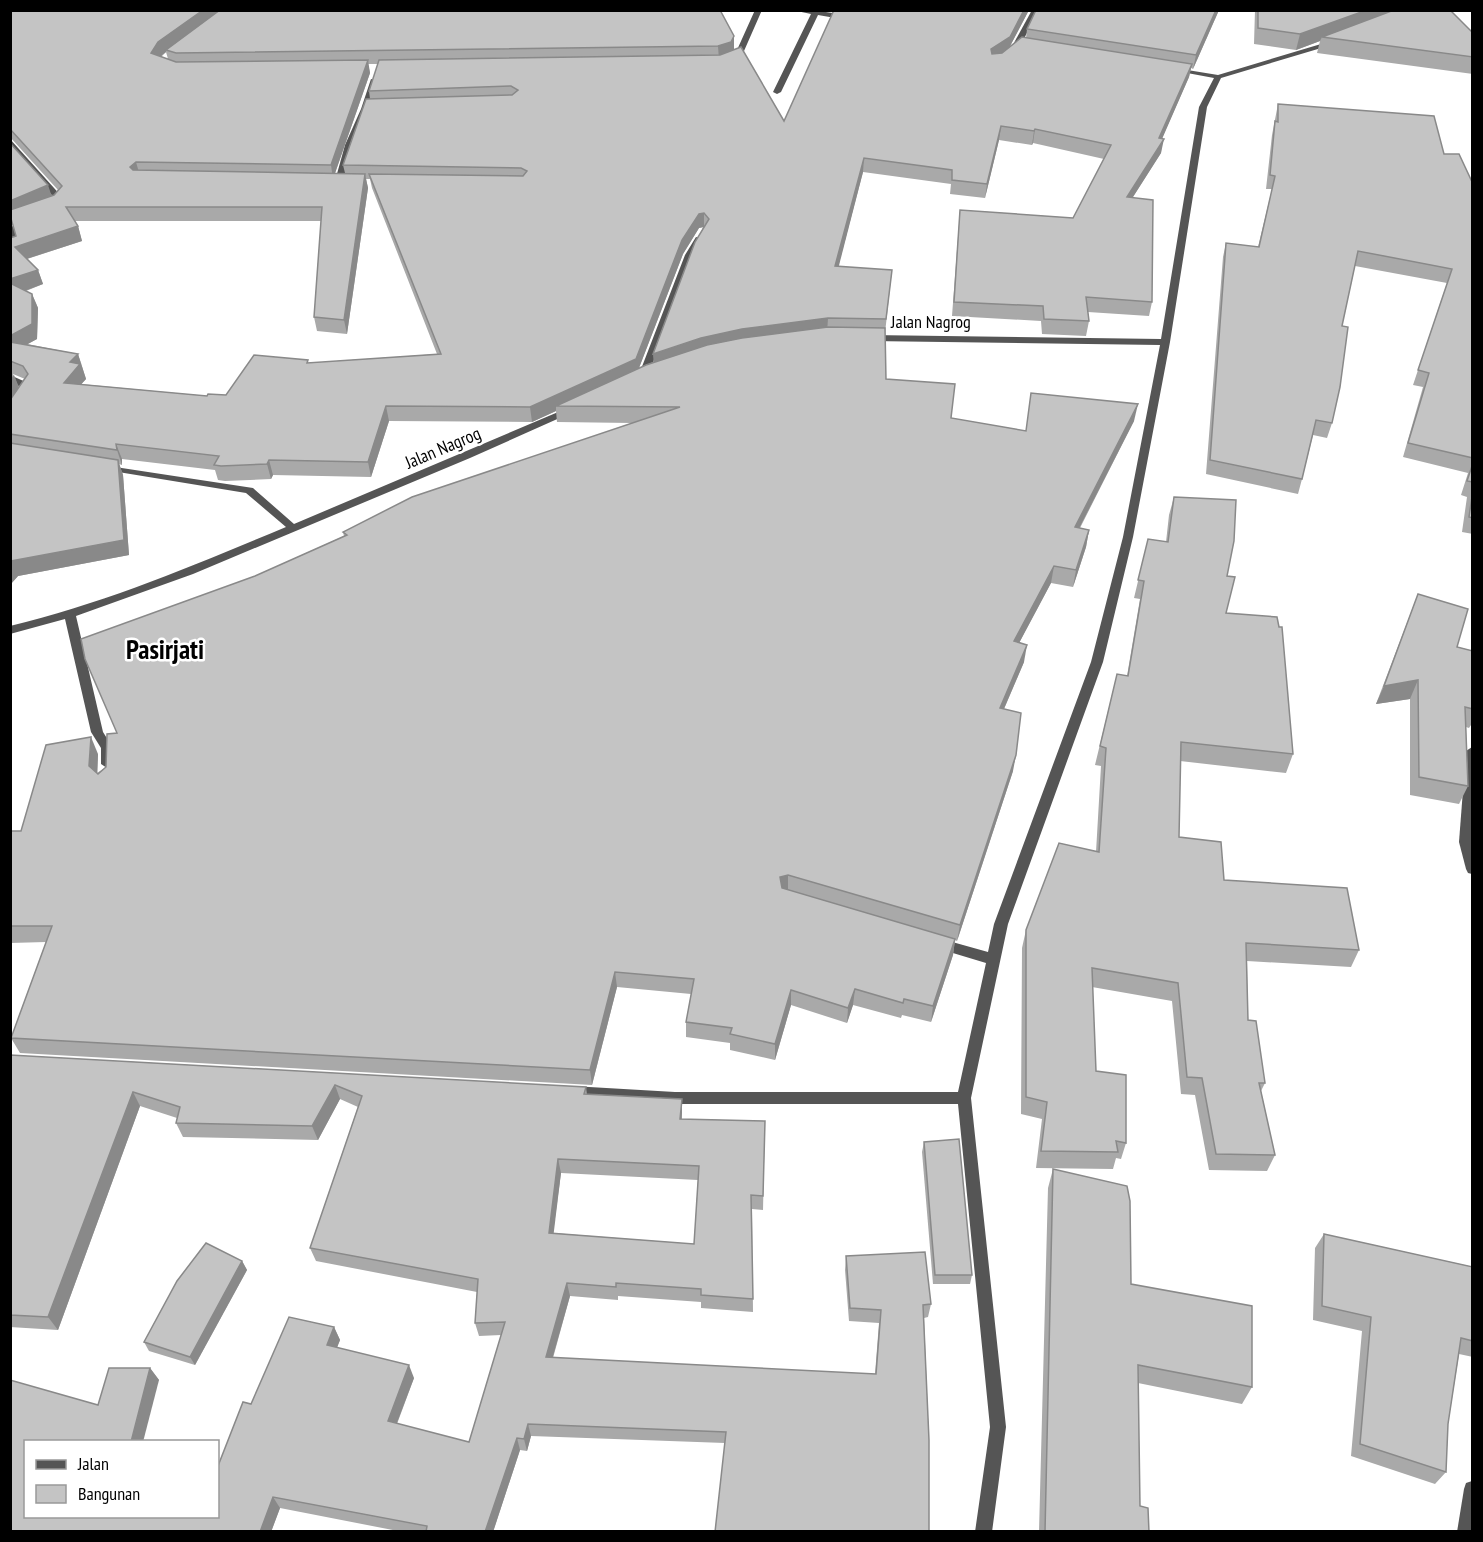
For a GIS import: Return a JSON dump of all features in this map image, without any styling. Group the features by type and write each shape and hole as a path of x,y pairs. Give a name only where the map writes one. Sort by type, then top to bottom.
{"street":[{"path":"720,64 736,58 759,10"},
{"path":"795,10 862,19 876,10"},
{"path":"1007,57 1035,10"},
{"path":"777,92 815,14"},
{"path":"1164,69 1218,77 1347,38"},
{"path":"1016,45 1028,47"},
{"path":"339,181 349,145 365,109 377,69"},
{"path":"983,1532 998,1426 964,1098 1001,924 1097,662 1128,537 1165,342 1203,107 1218,77"},
{"path":"365,109 375,108"},
{"path":"10,141 60,200 45,209"},
{"path":"327,181 351,182"},
{"path":"10,252 15,249 12,223"},
{"path":"632,381 648,375 689,255 703,232"},
{"name":"Jalan Nagrog","path":"862,338 1165,342"},
{"path":"10,378 25,385 27,390 10,414"},
{"name":"Jalan Nagrog","path":"10,630 70,615 159,585 510,438 581,405"},
{"path":"90,464 249,490 293,528"},
{"path":"70,615 97,732 109,756 106,774"},
{"path":"1473,751 1465,842 1473,869"},
{"path":"924,938 992,959"},
{"path":"556,1092 675,1098 964,1098"},
{"path":"1465,1532 1473,1489"}],"building":[{"path":"10,10 203,10 158,42 151,53 176,62 368,60 331,165 136,162 130,167 133,170 365,174 344,320 314,317 322,207 66,207 78,226 15,247 38,270 10,279 10,238 16,236 10,210 54,195 62,186 10,129"},
{"path":"220,10 720,10 734,36 731,42 718,46 176,53 166,50"},
{"path":"834,10 1024,10 1010,37 991,49 992,54 1002,53 1022,37 1192,64 1159,138 1164,139 1127,197 1153,200 1152,302 1086,297 1089,321 1044,319 1043,306 954,302 960,210 1073,218 1111,145 1035,129 1034,131 1001,126 987,184 952,180 952,170 864,158 835,266 892,270 886,319 828,318 742,329 701,338 653,354 695,242 709,219 704,213 699,214 682,240 636,359 530,407 386,406 368,462 269,460 267,464 221,466 214,465 219,456 116,444 117,450 10,434 10,400 28,374 23,366 10,361 10,342 78,354 70,362 80,364 64,383 207,396 208,394 226,395 254,355 308,360 307,363 441,354 369,174 523,176 527,171 521,168 343,165 366,99 512,95 518,90 511,86 369,91 379,60 720,55 741,47 784,121"},
{"path":"1036,10 1216,10 1196,55 1027,29"},
{"path":"1258,10 1367,10 1300,34 1258,28"},
{"path":"1394,10 1450,10 1473,33 1473,57 1322,37"},
{"path":"1278,104 1434,116 1444,154 1459,154 1473,184 1473,458 1408,443 1429,373 1418,370 1452,269 1358,251 1342,326 1348,327 1340,387 1332,423 1316,420 1302,479 1210,460 1226,243 1259,247 1275,176 1270,175 1275,121 1278,122"},
{"path":"10,143 48,185 10,201"},
{"path":"10,283 32,294 32,324 10,336"},
{"path":"828,327 885,328 886,379 955,384 951,418 1026,431 1031,393 1138,404 1075,527 1089,530 1076,570 1054,566 1014,641 1027,645 1000,708 1021,713 1016,755 960,925 788,875 780,877 782,888 955,939 933,1006 904,999 903,1003 855,989 848,1008 791,990 775,1044 730,1034 732,1028 686,1022 694,979 615,972 590,1070 11,1038 52,926 10,926 10,831 21,831 46,745 91,737 89,766 98,774 106,767 107,734 117,733 85,659 81,639 255,576 347,535 343,532 412,497 680,407 556,406 646,365 707,345"},
{"path":"10,443 118,460 124,540 10,562"},
{"path":"1473,463 1473,482 1467,481"},
{"path":"1473,490 1473,518 1469,517"},
{"path":"1174,497 1236,500 1234,541 1227,576 1235,577 1226,613 1277,617 1279,627 1282,627 1293,754 1181,742 1179,837 1221,842 1224,880 1347,888 1359,950 1246,943 1248,1020 1256,1021 1265,1083 1259,1083 1275,1155 1216,1154 1202,1078 1187,1077 1178,983 1092,968 1096,1071 1126,1075 1126,1143 1116,1141 1118,1152 1041,1151 1047,1102 1026,1097 1026,930 1059,843 1099,852 1106,748 1100,746 1117,674 1128,676 1144,581 1138,580 1148,539 1168,542"},
{"path":"1418,594 1468,609 1457,647 1473,651 1473,709 1465,707 1468,786 1419,777 1418,680 1384,686"},
{"path":"10,1055 586,1087 584,1094 682,1099 680,1119 765,1121 763,1196 751,1195 753,1299 701,1295 701,1289 616,1283 616,1287 567,1283 546,1357 876,1374 881,1310 850,1308 846,1256 925,1252 931,1304 923,1305 929,1440 929,1532 715,1532 726,1432 528,1424 524,1439 517,1438 485,1532 426,1532 427,1526 273,1497 260,1532 10,1532 10,1380 98,1405 109,1368 150,1368 132,1440 24,1440 24,1518 219,1518 219,1463 243,1402 251,1404 289,1317 334,1327 327,1345 409,1365 388,1421 469,1442 505,1322 475,1323 478,1279 310,1248 362,1096 335,1085 312,1126 176,1123 180,1107 133,1092 48,1317 10,1315","holes":["558,1159 699,1166 694,1244 549,1233"]},
{"path":"959,1139 972,1275 935,1275 924,1142"},
{"path":"1053,1169 1127,1186 1130,1201 1131,1284 1252,1306 1252,1387 1138,1365 1140,1506 1148,1508 1149,1532 1045,1532"},
{"path":"1324,1234 1473,1267 1473,1341 1461,1338 1448,1424 1446,1472 1360,1444 1371,1317 1322,1306"},
{"path":"206,1243 242,1261 190,1357 144,1342 177,1281"}],"district":[{"name":"Pasirjati","path":"165,650"}]}
